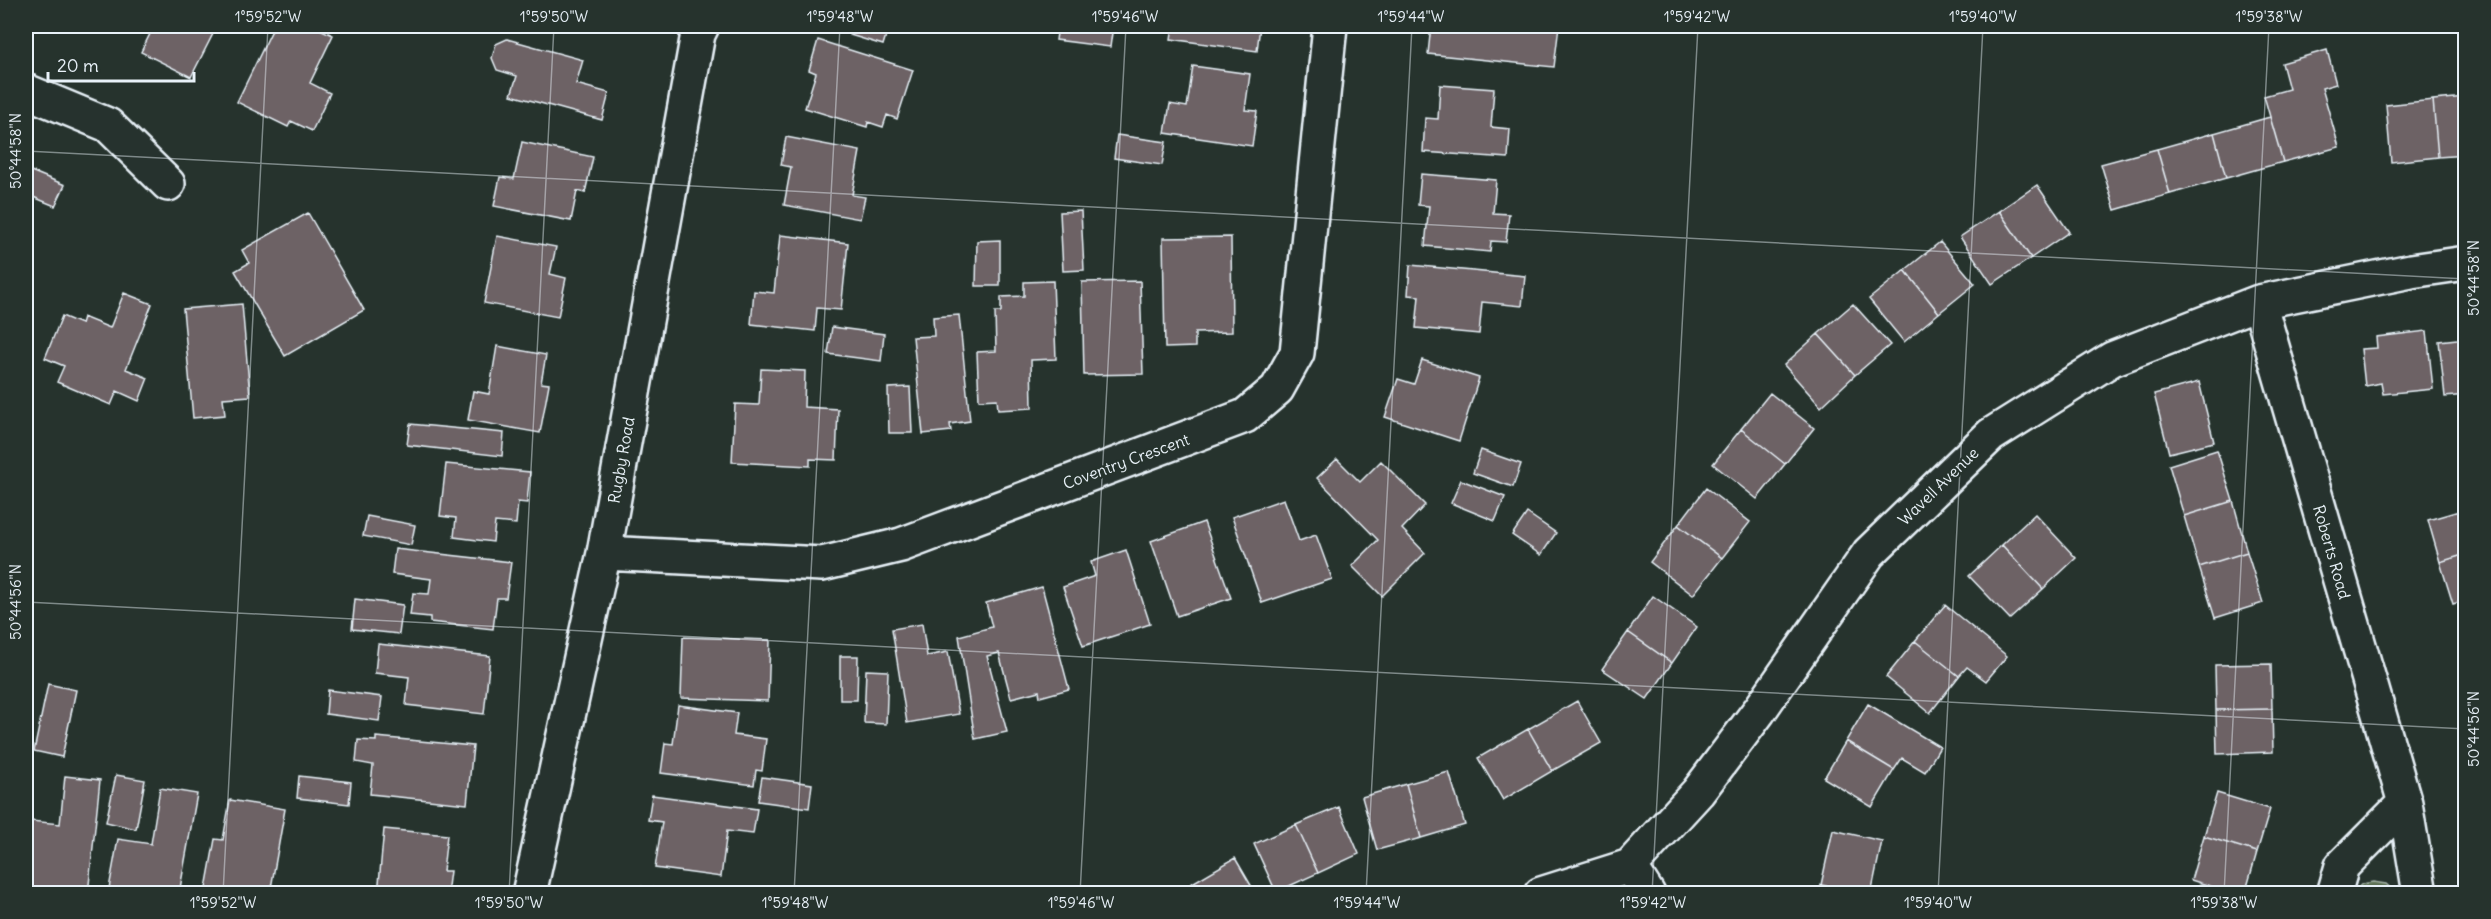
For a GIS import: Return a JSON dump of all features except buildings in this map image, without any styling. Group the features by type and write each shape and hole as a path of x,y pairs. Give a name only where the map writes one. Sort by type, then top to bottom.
{"street":[{"name":"Rugby Road","path":"529,894 604,553 696,46 702,26"},
{"name":"Coventry Crescent","path":"604,553 822,564 901,545 1245,416 1277,389 1297,352 1330,26"},
{"path":"26,91 108,125 168,184"},
{"name":"Wavell Avenue","path":"1541,894 1630,866 1698,792 1759,711 1869,553 1990,435 2112,359 2259,302 2411,271 2466,263"},
{"name":"Roberts Road","path":"2259,302 2404,803 2420,894"},
{"path":"2334,894 2342,866 2404,803"},
{"path":"1630,866 1648,894"}],"green space":[{"path":"2373,882 2386,884 2396,893 2352,893 2362,884"}]}
